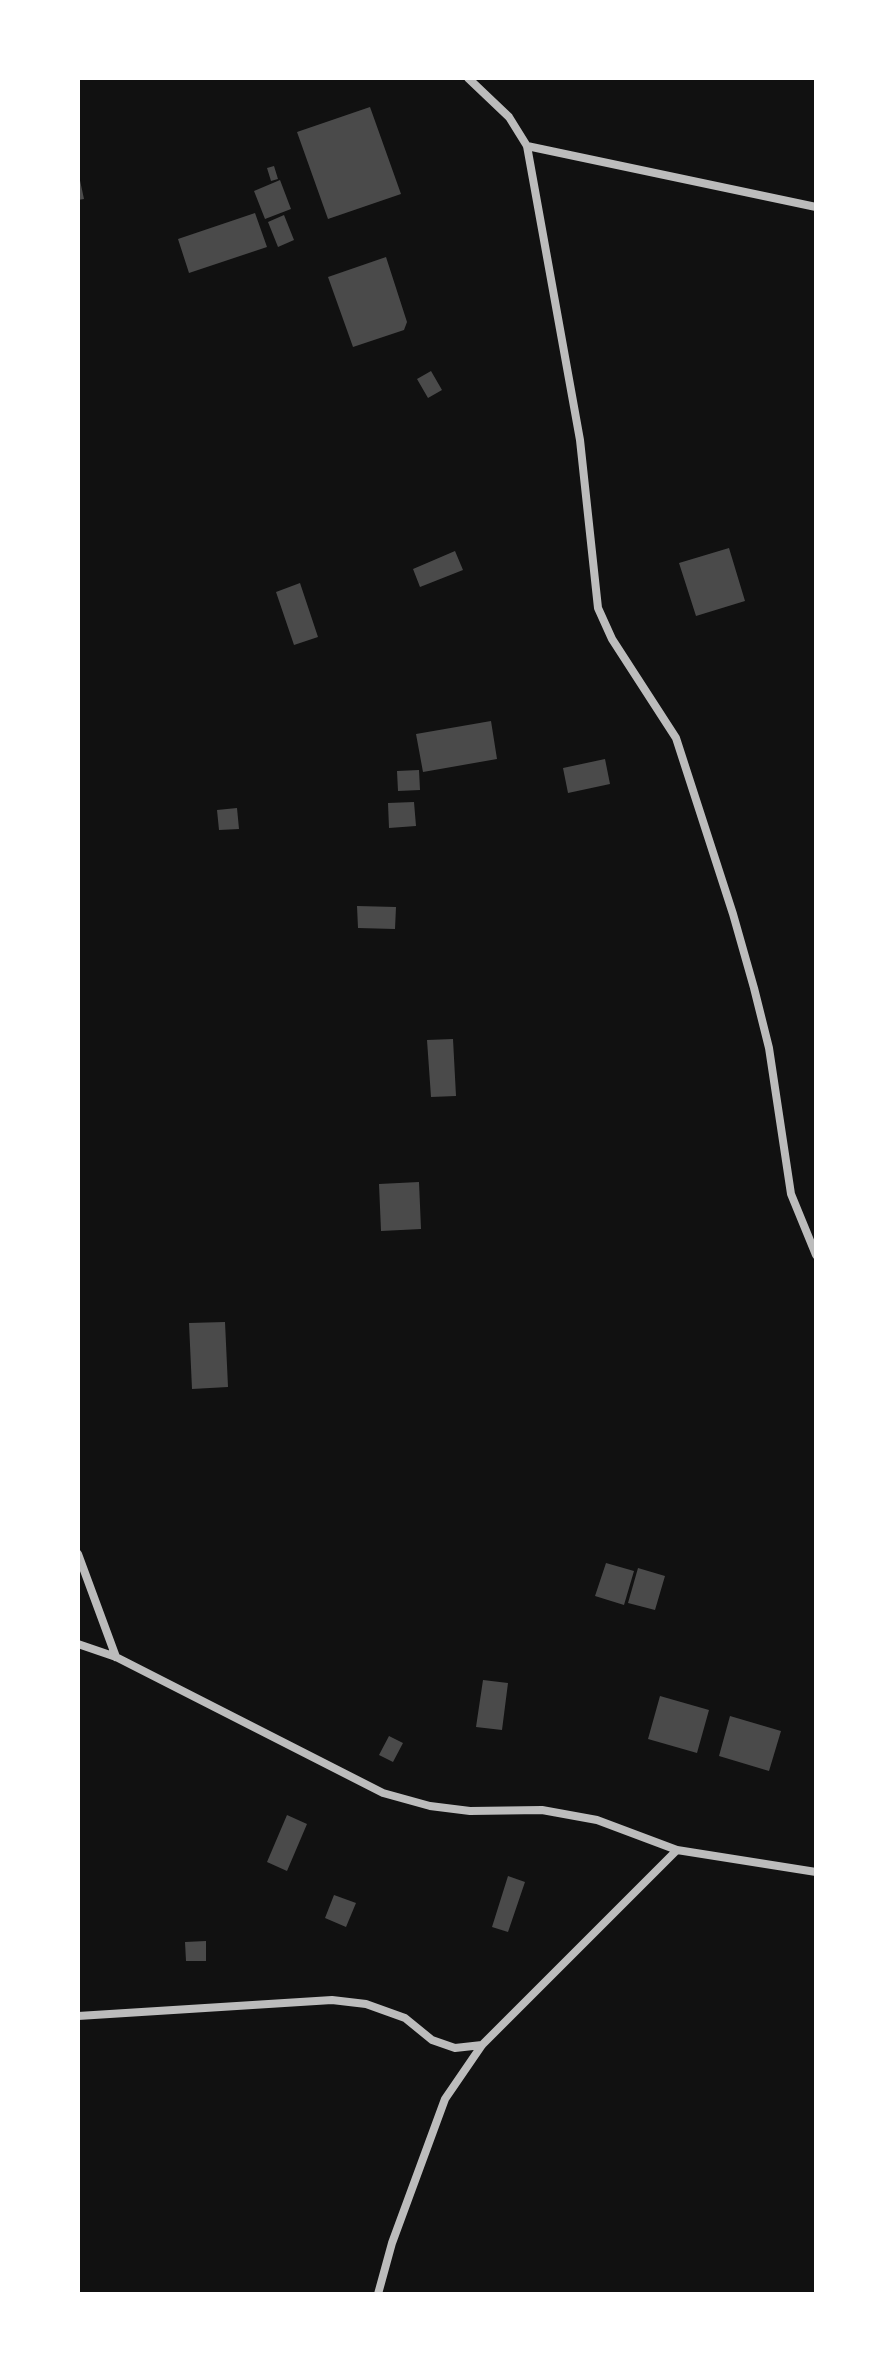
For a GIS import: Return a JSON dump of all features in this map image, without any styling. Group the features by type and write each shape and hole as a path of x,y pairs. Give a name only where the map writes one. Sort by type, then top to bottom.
{"street":[{"path":"468,78 509,117 527,146 580,440 598,608 612,639 676,738 754,988 769,1048 791,1194 816,1255"},
{"path":"527,146 789,204 816,207"},
{"path":"78,1554 116,1657"},
{"path":"78,1644 116,1657 383,1793 430,1806 470,1811 542,1810 597,1820 677,1850 816,1872"},
{"path":"378,2294 392,2243 445,2099 482,2045 677,1850"},
{"path":"78,2016 332,2000 366,2004 405,2018 432,2040 455,2048 482,2045"}],"building":[{"path":"370,107 401,194 328,219 297,132"},
{"path":"274,166 278,179 271,181 267,168"},
{"path":"78,171 84,199 78,200"},
{"path":"280,180 291,209 265,219 254,191"},
{"path":"255,213 267,247 189,273 178,239"},
{"path":"284,215 294,240 278,247 268,222"},
{"path":"386,257 407,322 404,330 353,347 328,277"},
{"path":"431,371 442,390 428,398 417,379"},
{"path":"729,548 745,601 696,616 679,563"},
{"path":"455,551 463,570 420,587 413,569"},
{"path":"300,583 318,637 294,645 276,592"},
{"path":"491,721 497,759 423,772 416,734"},
{"path":"605,759 610,784 568,793 563,768"},
{"path":"419,770 420,790 398,791 397,771"},
{"path":"414,802 416,826 389,828 388,803"},
{"path":"237,808 239,829 219,830 217,810"},
{"path":"357,906 396,907 395,929 358,928"},
{"path":"453,1039 456,1096 431,1097 427,1040"},
{"path":"419,1182 421,1229 381,1231 379,1184"},
{"path":"225,1322 228,1387 192,1389 189,1323"},
{"path":"606,1563 634,1571 624,1605 595,1596"},
{"path":"638,1568 665,1576 655,1610 628,1603"},
{"path":"483,1680 508,1683 502,1730 476,1727"},
{"path":"660,1696 709,1710 697,1753 648,1739"},
{"path":"730,1716 781,1731 769,1771 719,1756"},
{"path":"389,1736 403,1743 393,1762 379,1755"},
{"path":"287,1815 307,1824 287,1871 267,1862"},
{"path":"508,1876 525,1882 508,1932 492,1927"},
{"path":"334,1895 356,1903 346,1927 325,1918"},
{"path":"206,1941 206,1961 186,1961 185,1942"}]}
